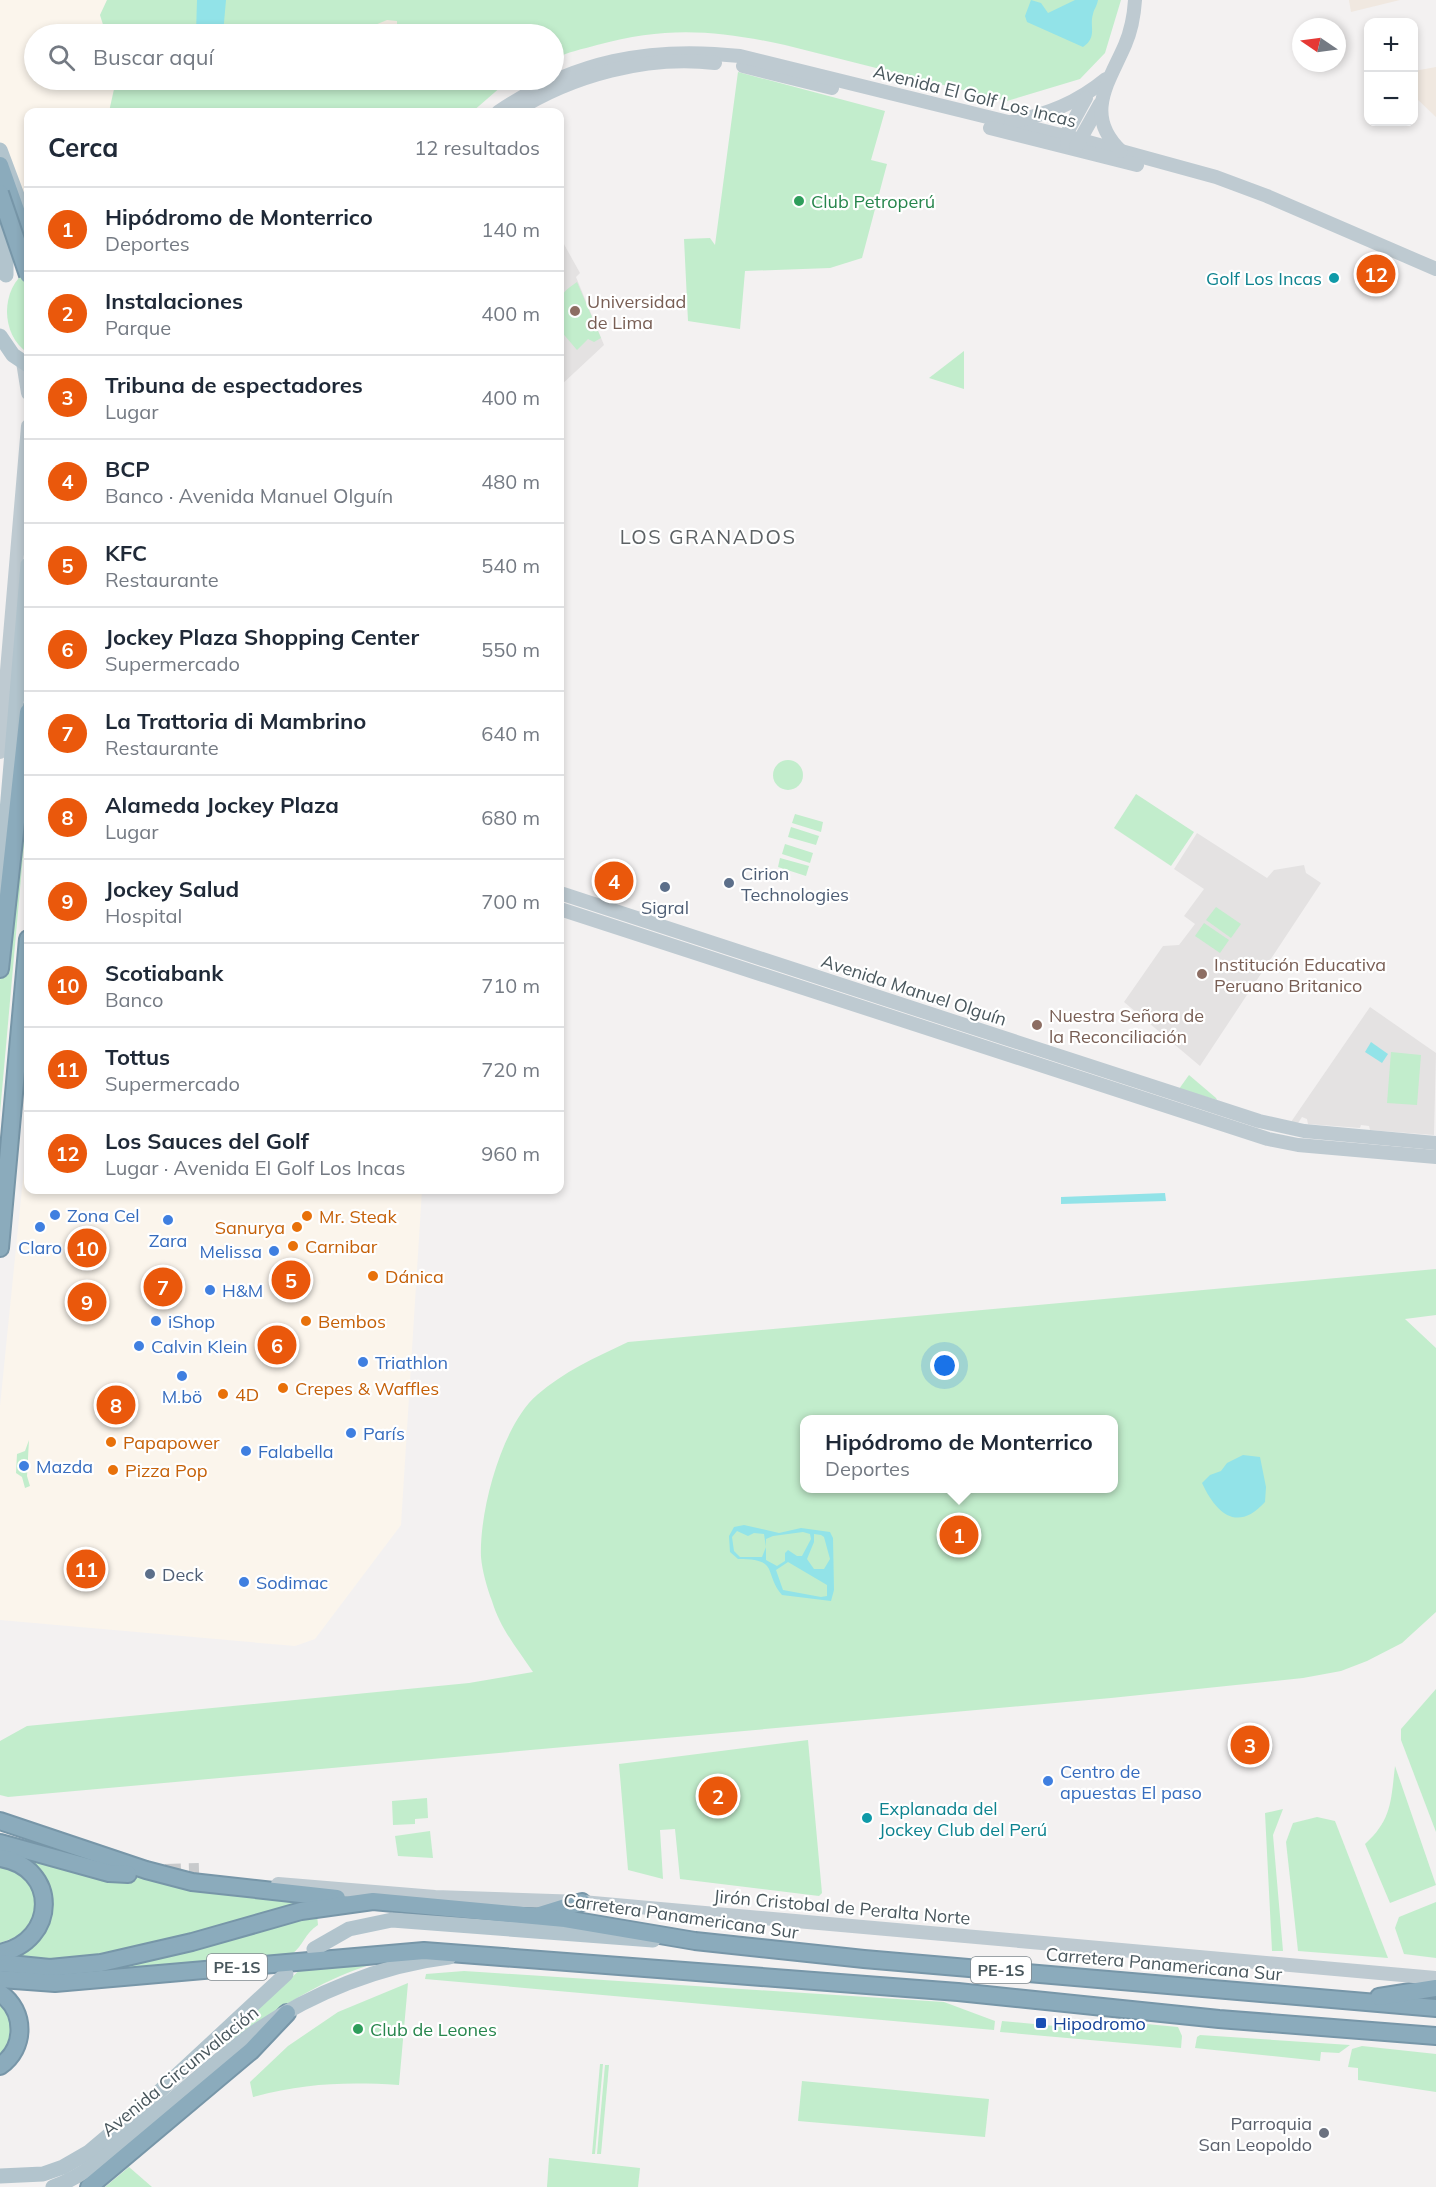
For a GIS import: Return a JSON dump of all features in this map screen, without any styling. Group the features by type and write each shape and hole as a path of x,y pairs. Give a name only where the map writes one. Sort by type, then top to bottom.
{"highway":[{"path":"0,165 24,233"},
{"path":"0,193 24,263"},
{"path":"0,969 24,749"},
{"path":"0,1248 24,983"},
{"path":"0,1821 161,1875 204,1885 373,1901"},
{"path":"0,1844 109,1873 128,1874"},
{"path":"0,1858 22,1865 32,1873 42,1890 44,1905 42,1922 35,1935 18,1947 0,1953"},
{"name":"Carretera Panamericana Sur","path":"0,1963 50,1968 101,1963 192,1942 301,1911 373,1901 596,1923 695,1941 864,1959 1436,2008"},
{"path":"536,1916 582,1902"},
{"name":"PE-1S","path":"0,1979 55,1983 399,1952 473,1954 958,1992 1219,2019 1436,2036"},
{"path":"1364,2001 1436,1988"},
{"path":"0,1993 12,2004 20,2028 16,2048 0,2066"},
{"path":"89,2187 251,2051 287,2013"},
{"path":"1405,2034 1436,2048"}],"main road":[{"path":"0,150 24,210"},
{"path":"0,211 6,234 3,280"},
{"path":"3,280 24,261"},
{"path":"1,341 24,363"},
{"path":"0,898 24,613"},
{"path":"314,1949 350,1929 392,1920 695,1941"},
{"name":"Avenida Circunvalación","path":"54,2187 90,2168 245,2040 287,2013 332,1991 383,1971 419,1962 473,1954"},
{"name":"Avenida Circunvalación","path":"0,2176 43,2174 63,2167 89,2152 147,2103 286,1974"}],"street":[{"path":"1072,143 1101,102 1108,77 1129,34 1135,0"},
{"name":"Avenida El Golf Los Incas","path":"564,77 579,70 631,57 690,51 762,60 1006,123 1030,122 1072,143 1120,151 1249,189 1436,269"},
{"name":"Avenida El Golf Los Incas","path":"564,87 616,70 668,62 705,62 758,69 1072,143 1223,189 1436,279"},
{"path":"1030,122 1068,105 1108,77"},
{"path":"1072,143 1078,110 1096,87"},
{"name":"Avenida El Golf Los Incas","path":"505,108 536,90"},
{"name":"Avenida El Golf Los Incas","path":"522,108 557,90"},
{"path":"1101,102 1103,123 1120,151"},
{"path":"0,752 2,704 24,469"},
{"name":"Avenida Manuel Olguín","path":"564,894 1259,1121 1436,1156"},
{"name":"Avenida Manuel Olguín","path":"564,910 1268,1139 1298,1145 1380,1146 1436,1143"},
{"name":"Jirón Cristobal de Peralta Norte","path":"244,1889 277,1884 435,1897 582,1902 1436,1978"}],"shaded area":[{"path":"0,0 107,0 100,15 103,24 24,24 24,90 114,90 110,108 24,108 24,207 0,142"},
{"name":"Universidad de Lima","path":"564,244 580,273 576,277 604,345 564,382"},
{"name":"Institución Educativa Peruano Britanico","path":"1197,833 1267,878 1274,870 1304,865 1306,873 1321,883 1200,1066 1124,1002 1163,946 1179,945 1195,924 1184,916 1204,889 1174,869"},
{"path":"1370,1007 1436,1053 1434,1135 1370,1130 1369,1126 1361,1125 1360,1128 1308,1124 1307,1119 1302,1117 1298,1123 1291,1122"},
{"path":"24,1169 24,1194 422,1194 401,1525 315,1639 295,1646 0,1620 0,1406"}],"green space":[{"path":"107,0 1121,0 1105,53 1080,79 1007,101 785,45 713,33 646,35 597,45 564,55 564,24 103,24 100,15"},
{"name":"Club Petroperú","path":"738,72 885,111 871,160 887,164 862,258 830,268 745,271 740,329 688,321 684,239 710,238 715,245"},
{"path":"114,90 497,90 477,108 110,108"},
{"path":"24,274 24,349 12,335 7,312 8,299 19,278"},
{"path":"577,282 601,338 594,342 588,339 577,350 564,335 564,292"},
{"path":"964,351 964,389 929,378"},
{"path":"788,760 799,764 803,775 799,786 788,790 777,786 773,775 777,764"},
{"path":"24,788 24,845 0,1113 0,981 8,887"},
{"path":"1136,794 1194,832 1171,866 1114,828"},
{"path":"795,814 823,822 821,832 792,823"},
{"path":"791,827 819,836 816,845 788,837"},
{"path":"785,844 813,853 810,863 782,854"},
{"path":"780,858 809,866 806,876 778,867"},
{"path":"1216,907 1241,924 1231,938 1206,920"},
{"path":"1204,923 1229,940 1220,953 1195,936"},
{"path":"1391,1052 1421,1055 1417,1105 1387,1103"},
{"path":"1189,1075 1216,1098 1217,1100 1179,1089"},
{"path":"1436,1269 1436,1315 1405,1319 1436,1348 1436,1612 1402,1643 1367,1661 1341,1671 1303,1678 1111,1698 8,1797 0,1795 0,1741 27,1726 469,1683 533,1672 495,1611 488,1590 481,1557 484,1516 503,1447 524,1409 547,1387 592,1359 628,1342"},
{"path":"29,1440 27,1476 30,1486 25,1488 22,1477 16,1473 17,1454 25,1451"},
{"path":"1436,1689 1436,1832 1401,1740 1401,1729"},
{"path":"808,1740 822,1893 819,1896 680,1879 675,1829 660,1830 663,1879 628,1870 619,1764"},
{"path":"1395,1766 1436,1885 1390,1903 1365,1844 1381,1826 1389,1809"},
{"path":"427,1798 428,1818 415,1819 415,1824 393,1825 392,1801"},
{"path":"1283,1809 1273,1835 1283,1951 1272,1951 1265,1813"},
{"path":"1317,1817 1335,1821 1388,1958 1298,1951 1286,1842 1293,1823"},
{"path":"430,1831 433,1858 398,1856 395,1836"},
{"path":"20,1853 112,1882 145,1876 175,1887 312,1900 205,1931 129,1949 55,1958 20,1957 14,1956 34,1942 42,1932 51,1910 52,1898 50,1887 42,1872"},
{"path":"0,1866 11,1868 20,1874 28,1883 36,1904 35,1915 30,1925 20,1935 0,1943"},
{"path":"1436,1902 1436,1958 1404,1954 1395,1928 1399,1917"},
{"path":"317,1915 318,1925 292,1954 93,1973"},
{"path":"383,1961 320,1985 226,2044 222,2040 302,1968"},
{"path":"464,1971 944,2002 995,2021 994,2030 425,1979 426,1974"},
{"name":"Club de Leones","path":"408,1983 399,2085 326,2085 253,2097 250,2082 288,2046 338,2012"},
{"path":"0,2005 14,2022 10,2043 0,2054"},
{"path":"1002,2021 1097,2030 1125,2022 1178,2027 1182,2036 1181,2048 1000,2032"},
{"path":"1200,2035 1350,2045 1339,2053 1321,2052 1320,2061 1195,2048 1197,2037"},
{"path":"1362,2046 1436,2054 1436,2092 1358,2080 1358,2068 1348,2067 1352,2049"},
{"path":"600,2064 603,2064 595,2154 592,2154"},
{"path":"605,2065 609,2065 601,2154 597,2154"},
{"path":"802,2081 989,2099 985,2137 798,2121"},
{"path":"549,2158 640,2168 638,2187 547,2187"},
{"path":"129,2167 152,2187 105,2187"}],"sand":[{"path":"1349,0 1400,0 1351,12"},
{"path":"387,20 397,21 397,24 377,24"},
{"path":"1436,67 1436,117 1418,100 1418,70"}],"water":[{"path":"197,0 226,0 224,24 196,24"},
{"path":"1031,0 1041,3 1048,13 1075,0 1098,0 1093,12 1092,35 1088,43 1083,47 1027,22 1025,16"},
{"path":"1371,1042 1388,1054 1382,1063 1365,1052"},
{"path":"1165,1193 1166,1201 1061,1204 1061,1197"},
{"path":"1243,1455 1260,1457 1266,1487 1265,1502 1255,1511 1236,1518 1228,1515 1214,1503 1202,1483 1210,1475 1221,1471 1227,1463"},
{"path":"744,1525 779,1533 801,1528 830,1532 833,1538 834,1590 831,1601 782,1595 765,1564 760,1561 738,1559 730,1552 729,1536 734,1527","holes":["737,1531 748,1536 754,1533 764,1534 766,1547 762,1557 740,1557 734,1551 732,1537","803,1532 810,1534 811,1539 802,1556 797,1556 788,1550 785,1553 785,1561 777,1566 766,1560 766,1539","814,1534 824,1537 830,1559 824,1569 814,1569 807,1559 814,1542","788,1562 827,1585 827,1596 821,1597 783,1590 776,1570"]}],"tunnel":[{"path":"165,1872 199,1871"}],"place":[{"name":"Club Petroperú","path":"799,201"},
{"name":"Los Sauces del Golf","path":"1376,274"},
{"name":"Golf Los Incas","path":"1334,278"},
{"name":"Universidad de Lima","path":"575,311"},
{"name":"BCP","path":"614,881"},
{"name":"Cirion Technologies","path":"729,883"},
{"name":"Sigral","path":"665,887"},
{"name":"Institución Educativa Peruano Britanico","path":"1202,974"},
{"name":"Nuestra Señora de la Reconciliación","path":"1037,1025"},
{"name":"Zona Cel","path":"55,1215"},
{"name":"Mr. Steak","path":"307,1216"},
{"name":"Zara","path":"168,1220"},
{"name":"Claro","path":"40,1227"},
{"name":"Sanurya","path":"297,1227"},
{"name":"Carnibar","path":"293,1246"},
{"name":"Scotiabank","path":"87,1248"},
{"name":"Melissa","path":"274,1251"},
{"name":"Dánica","path":"373,1276"},
{"name":"KFC","path":"291,1280"},
{"name":"La Trattoria di Mambrino","path":"163,1287"},
{"name":"H&M","path":"210,1290"},
{"name":"Jockey Salud","path":"87,1302"},
{"name":"iShop","path":"156,1321"},
{"name":"Bembos","path":"306,1321"},
{"name":"Jockey Plaza Shopping Center","path":"277,1345"},
{"name":"Calvin Klein","path":"139,1346"},
{"name":"Triathlon","path":"363,1362"},
{"name":"M.bö","path":"182,1376"},
{"name":"Crepes & Waffles","path":"283,1388"},
{"name":"4D","path":"223,1394"},
{"name":"Alameda Jockey Plaza","path":"116,1405"},
{"name":"París","path":"351,1433"},
{"name":"Papapower","path":"111,1442"},
{"name":"Falabella","path":"246,1451"},
{"name":"Mazda","path":"24,1466"},
{"name":"Pizza Pop","path":"113,1470"},
{"name":"Hipódromo de Monterrico","path":"959,1535"},
{"name":"Tottus","path":"86,1569"},
{"name":"Deck","path":"150,1574"},
{"name":"Sodimac","path":"244,1582"},
{"name":"Tribuna de espectadores","path":"1250,1745"},
{"name":"Centro de apuestas El paso","path":"1048,1781"},
{"name":"Instalaciones","path":"718,1796"},
{"name":"Explanada del Jockey Club del Perú","path":"867,1818"},
{"name":"Hipodromo","path":"1041,2023"},
{"name":"Club de Leones","path":"358,2029"},
{"name":"Parroquia San Leopoldo","path":"1324,2133"}],"district":[{"name":"LOS GRANADOS","path":"708,536"}]}
